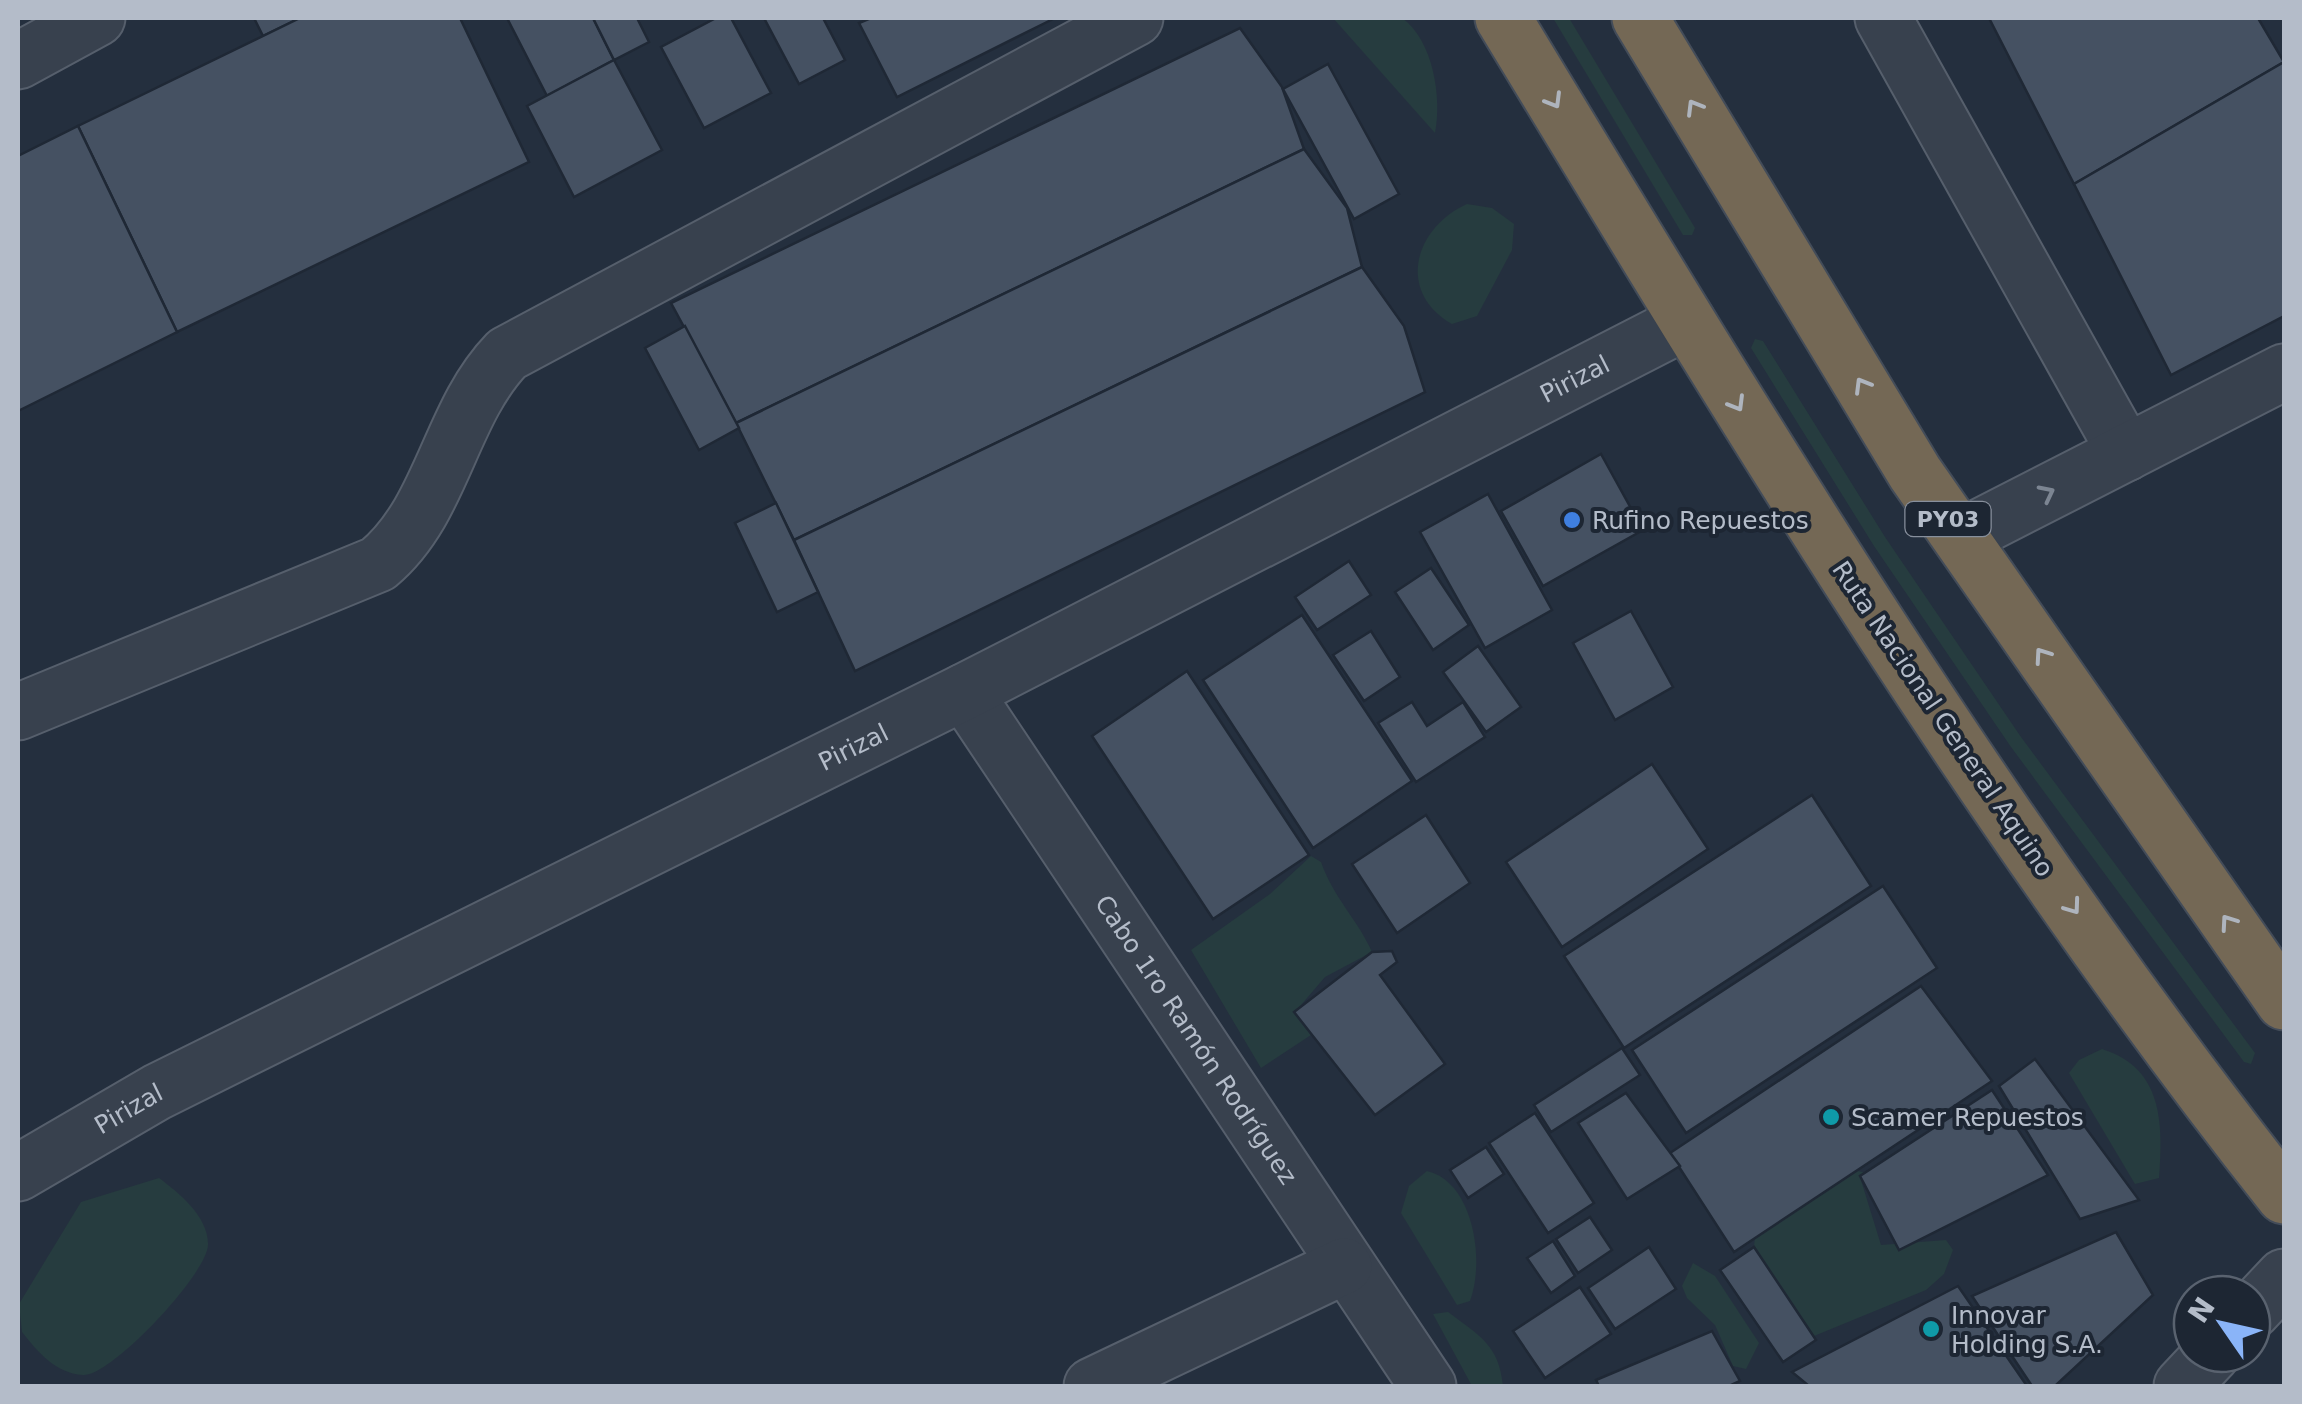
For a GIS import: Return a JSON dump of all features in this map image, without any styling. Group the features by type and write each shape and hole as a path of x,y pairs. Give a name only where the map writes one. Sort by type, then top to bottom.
{"highway":[{"name":"Ruta Nacional General Aquino","path":"1503,18 1819,537 1970,765 2284,1196"},
{"name":"PY03","path":"1640,18 1916,473 2284,1002"}],"street":[{"path":"18,61 97,18"},
{"path":"18,712 378,564 412,528 484,381 506,354 1134,18"},
{"path":"1883,18 2126,453"},
{"name":"Pirizal","path":"18,1172 157,1092 964,692 1686,321"},
{"path":"1960,537 2284,372"},
{"name":"Cabo 1ro Ramón Rodríguez","path":"964,692 1344,1266 1428,1386"},
{"path":"1092,1386 1344,1266"}],"green space":[{"path":"1333,18 1402,18 1413,28 1433,70 1435,133"},
{"path":"1553,18 1569,18 1695,228 1692,235 1683,235"},
{"path":"1467,204 1492,208 1514,224 1512,250 1477,316 1452,324 1434,311 1423,295 1419,261 1434,228"},
{"path":"1755,339 1763,341 1885,537 2021,737 2255,1053 2251,1064 2244,1062 2011,747 1874,546 1751,348"},
{"path":"1311,856 1321,862 1372,952 1325,977 1295,1012 1311,1035 1261,1068 1191,950 1270,894"},
{"path":"2102,1049 2137,1069 2148,1084 2159,1118 2159,1178 2135,1184 2069,1073 2079,1060"},
{"path":"1427,1171 1456,1190 1472,1226 1474,1285 1470,1301 1457,1305 1401,1213 1409,1186"},
{"path":"1858,1171 1866,1173 1860,1177 1881,1245 1946,1240 1953,1250 1944,1274 1926,1290 1814,1336 1754,1247 1755,1237"},
{"path":"159,1178 184,1198 204,1225 208,1245 203,1259 156,1322 114,1360 83,1375 56,1366 22,1332 19,1304 81,1202"},
{"path":"1693,1263 1715,1276 1759,1343 1746,1369 1733,1366 1715,1325 1687,1298 1682,1286"},
{"path":"1448,1312 1492,1351 1503,1386 1472,1386 1433,1314"}],"building":[{"path":"254,18 300,18 263,36"},
{"path":"300,18 460,18 529,162 177,332 78,126"},
{"path":"507,18 593,18 614,60 547,96"},
{"path":"593,18 637,18 649,42 614,60"},
{"path":"716,18 731,18 771,93 704,128 661,47"},
{"path":"764,18 823,18 845,60 799,84"},
{"path":"871,18 1055,18 897,97 859,23"},
{"path":"1989,18 2258,18 2284,62 2074,184"},
{"path":"1240,28 1282,87 1304,149 736,423 671,303"},
{"path":"614,60 662,150 574,197 527,106"},
{"path":"2284,62 2284,316 2171,375 2074,184"},
{"path":"1328,64 1399,194 1354,219 1283,89"},
{"path":"78,126 177,332 18,411 18,156"},
{"path":"1304,149 1347,208 1362,267 794,540 736,423"},
{"path":"1362,267 1404,326 1425,392 855,671 794,540"},
{"path":"685,326 739,428 699,450 645,348"},
{"name":"Rufino Repuestos","path":"1601,454 1643,530 1543,586 1501,511"},
{"path":"1488,494 1552,610 1485,648 1420,532"},
{"path":"776,503 818,592 777,612 735,523"},
{"path":"1349,561 1371,595 1317,630 1295,597"},
{"path":"1431,568 1469,625 1433,650 1395,592"},
{"path":"1631,611 1673,687 1615,720 1573,643"},
{"path":"1302,615 1412,781 1313,848 1203,680"},
{"path":"1371,631 1400,677 1364,701 1333,655"},
{"path":"1478,646 1521,707 1486,732 1443,672"},
{"path":"1187,671 1309,855 1213,919 1092,736"},
{"path":"1412,702 1427,726 1463,702 1485,737 1416,782 1378,723"},
{"path":"1652,764 1708,849 1562,947 1506,862"},
{"path":"1812,795 1871,886 1624,1048 1564,956"},
{"path":"1426,815 1470,883 1397,933 1352,864"},
{"path":"1883,886 1937,968 1686,1133 1632,1050"},
{"path":"1392,951 1397,962 1380,975 1445,1064 1375,1115 1294,1012 1372,952"},
{"name":"Scamer Repuestos","path":"1921,986 1992,1081 1734,1252 1670,1153"},
{"path":"1622,1048 1640,1075 1551,1132 1534,1105"},
{"path":"2035,1059 2139,1200 2080,1219 1999,1086"},
{"path":"1992,1090 2048,1175 1899,1250 1860,1176"},
{"path":"1626,1093 1680,1166 1627,1199 1578,1123"},
{"path":"1535,1113 1594,1203 1548,1233 1489,1143"},
{"path":"1486,1147 1504,1174 1468,1198 1450,1170"},
{"path":"1590,1217 1612,1250 1578,1273 1556,1239"},
{"path":"2116,1232 2153,1295 2055,1386 2032,1386 1972,1296"},
{"path":"1553,1241 1575,1276 1551,1293 1527,1258"},
{"path":"1649,1247 1676,1289 1615,1329 1588,1288"},
{"path":"1754,1247 1816,1340 1783,1362 1720,1270"},
{"name":"Innovar Holding S.A.","path":"1958,1286 2027,1386 1809,1386 1792,1372"},
{"path":"1580,1287 1611,1334 1545,1378 1513,1331"},
{"path":"1712,1331 1740,1381 1729,1386 1599,1386 1596,1380"}],"place":[{"name":"Rufino Repuestos","path":"1572,520"},
{"name":"Scamer Repuestos","path":"1831,1117"},
{"name":"Innovar Holding S.A.","path":"1931,1329"}]}
